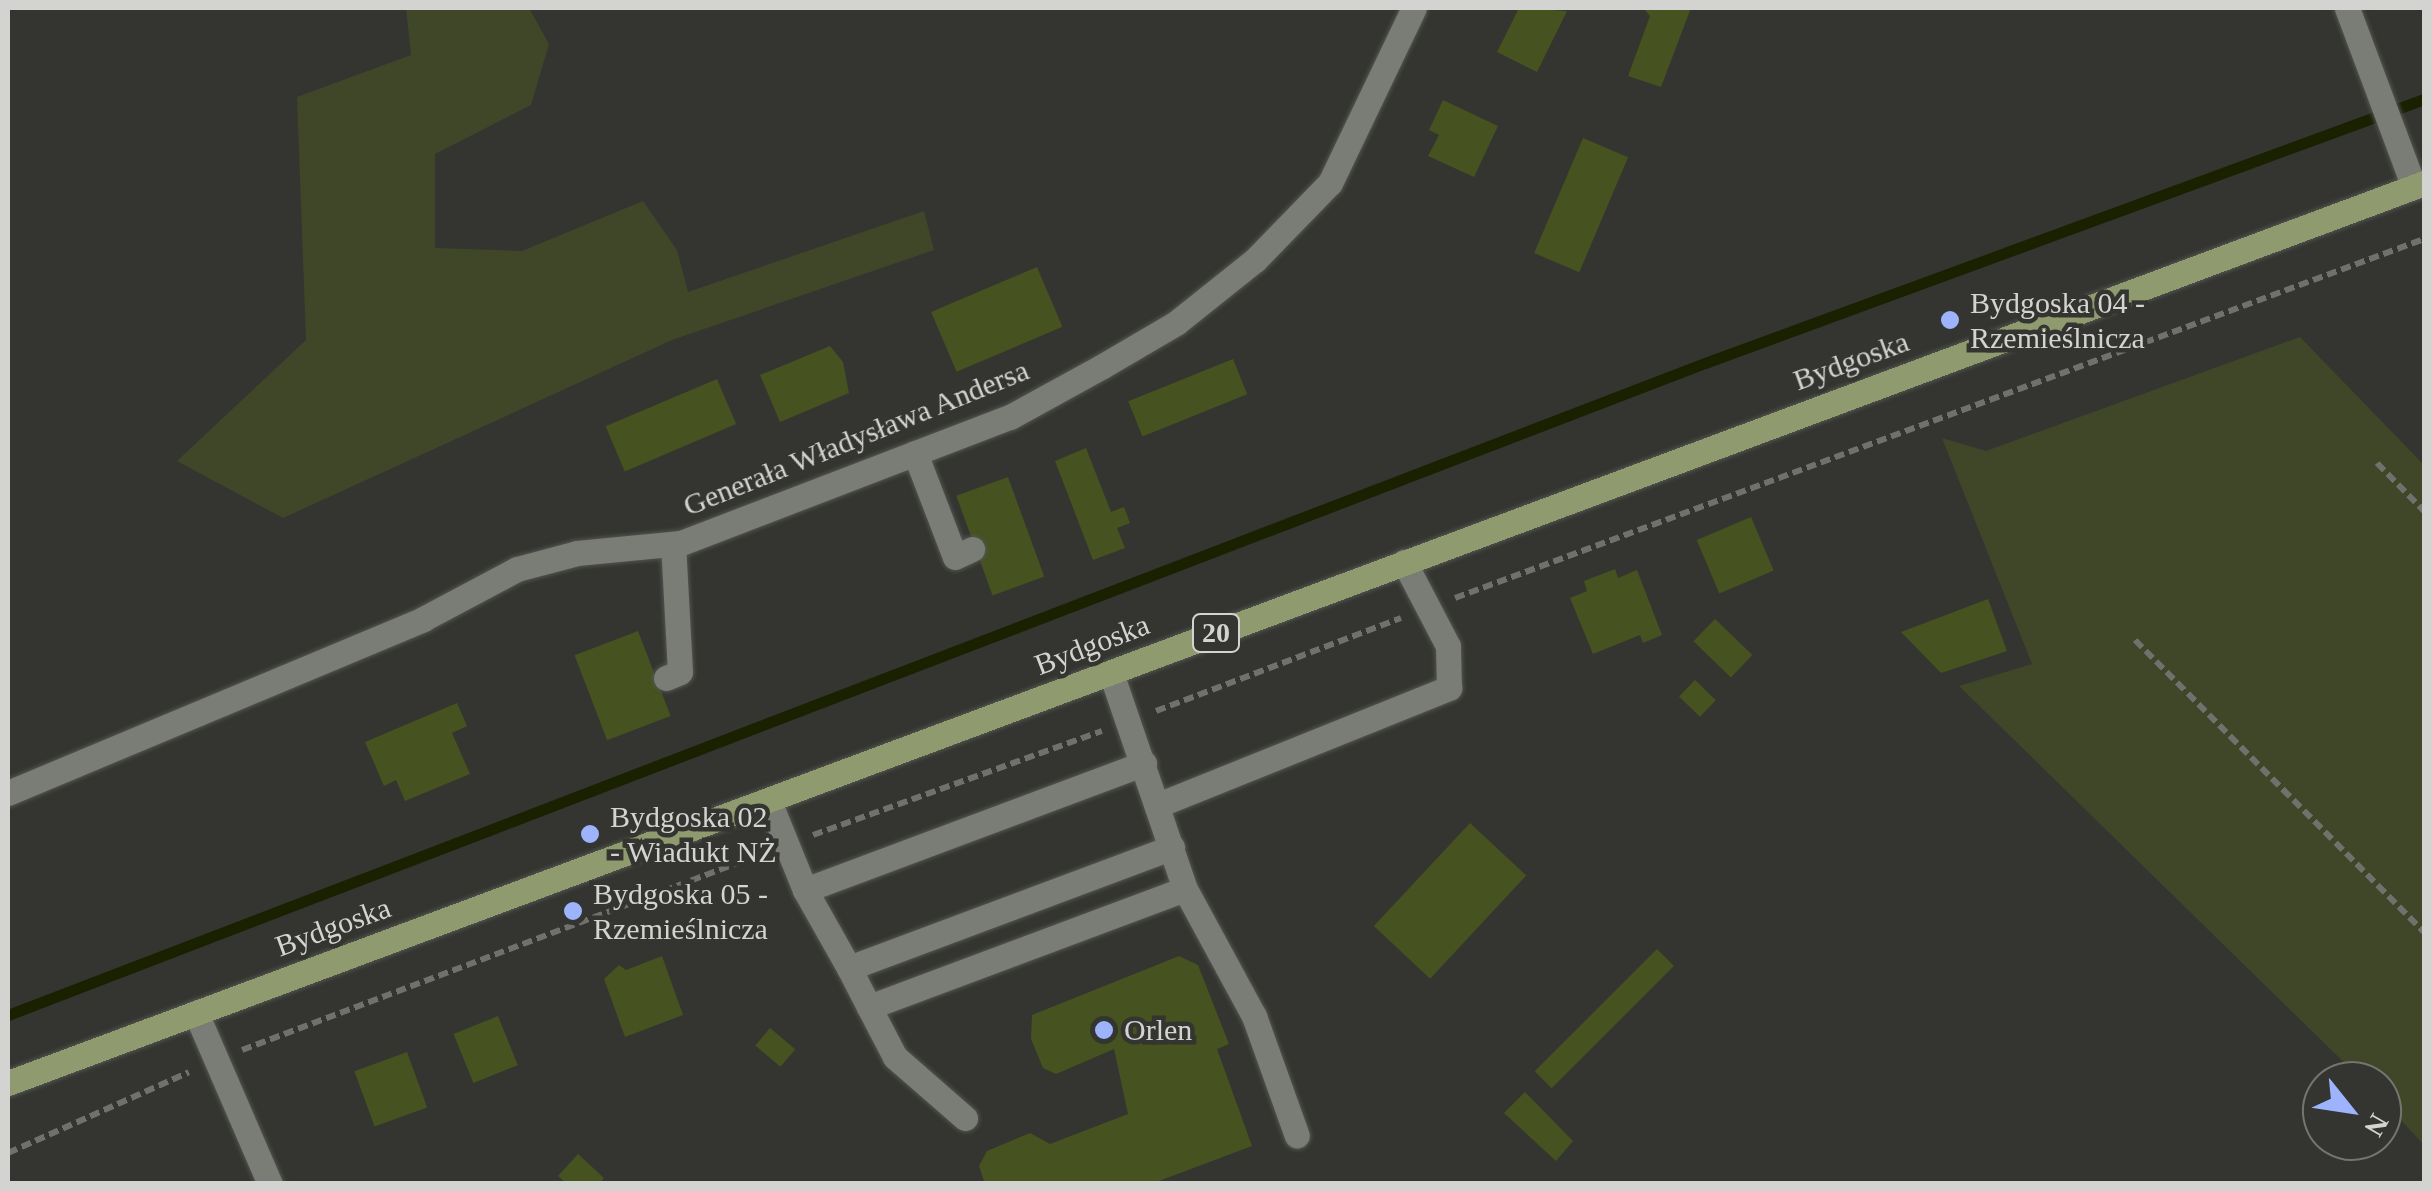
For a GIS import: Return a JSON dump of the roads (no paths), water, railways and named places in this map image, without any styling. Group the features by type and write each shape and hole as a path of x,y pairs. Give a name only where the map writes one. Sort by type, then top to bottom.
{"main road":[{"name":"Bydgoska","path":"8,1083 2419,185"}],"street":[{"name":"Generała Władysława Andersa","path":"8,793 406,627 517,569 577,553 673,544 1010,417 1102,368 1176,323 1255,260 1330,184 1414,8"},
{"path":"2347,8 2419,185"},
{"path":"915,453 955,557 972,549"},
{"path":"666,678 680,672 673,544"},
{"path":"1158,805 1449,688 1448,646 1404,562"},
{"path":"1111,672 1185,888 1254,1016 1297,1136"},
{"path":"805,890 1144,762"},
{"path":"768,801 805,890 896,1058 964,1118"},
{"path":"849,968 1172,847"},
{"path":"869,1007 1185,888"},
{"path":"196,1013 270,1184"}],"waterway":[{"path":"8,1015 1705,363 2424,99"}],"place":[{"name":"Bydgoska 04 - Rzemieślnicza","path":"1950,320"},
{"name":"Bydgoska 02 - Wiadukt NŻ","path":"590,834"},
{"name":"Bydgoska 05 - Rzemieślnicza","path":"573,911"},
{"name":"Orlen","path":"1104,1030"}]}
